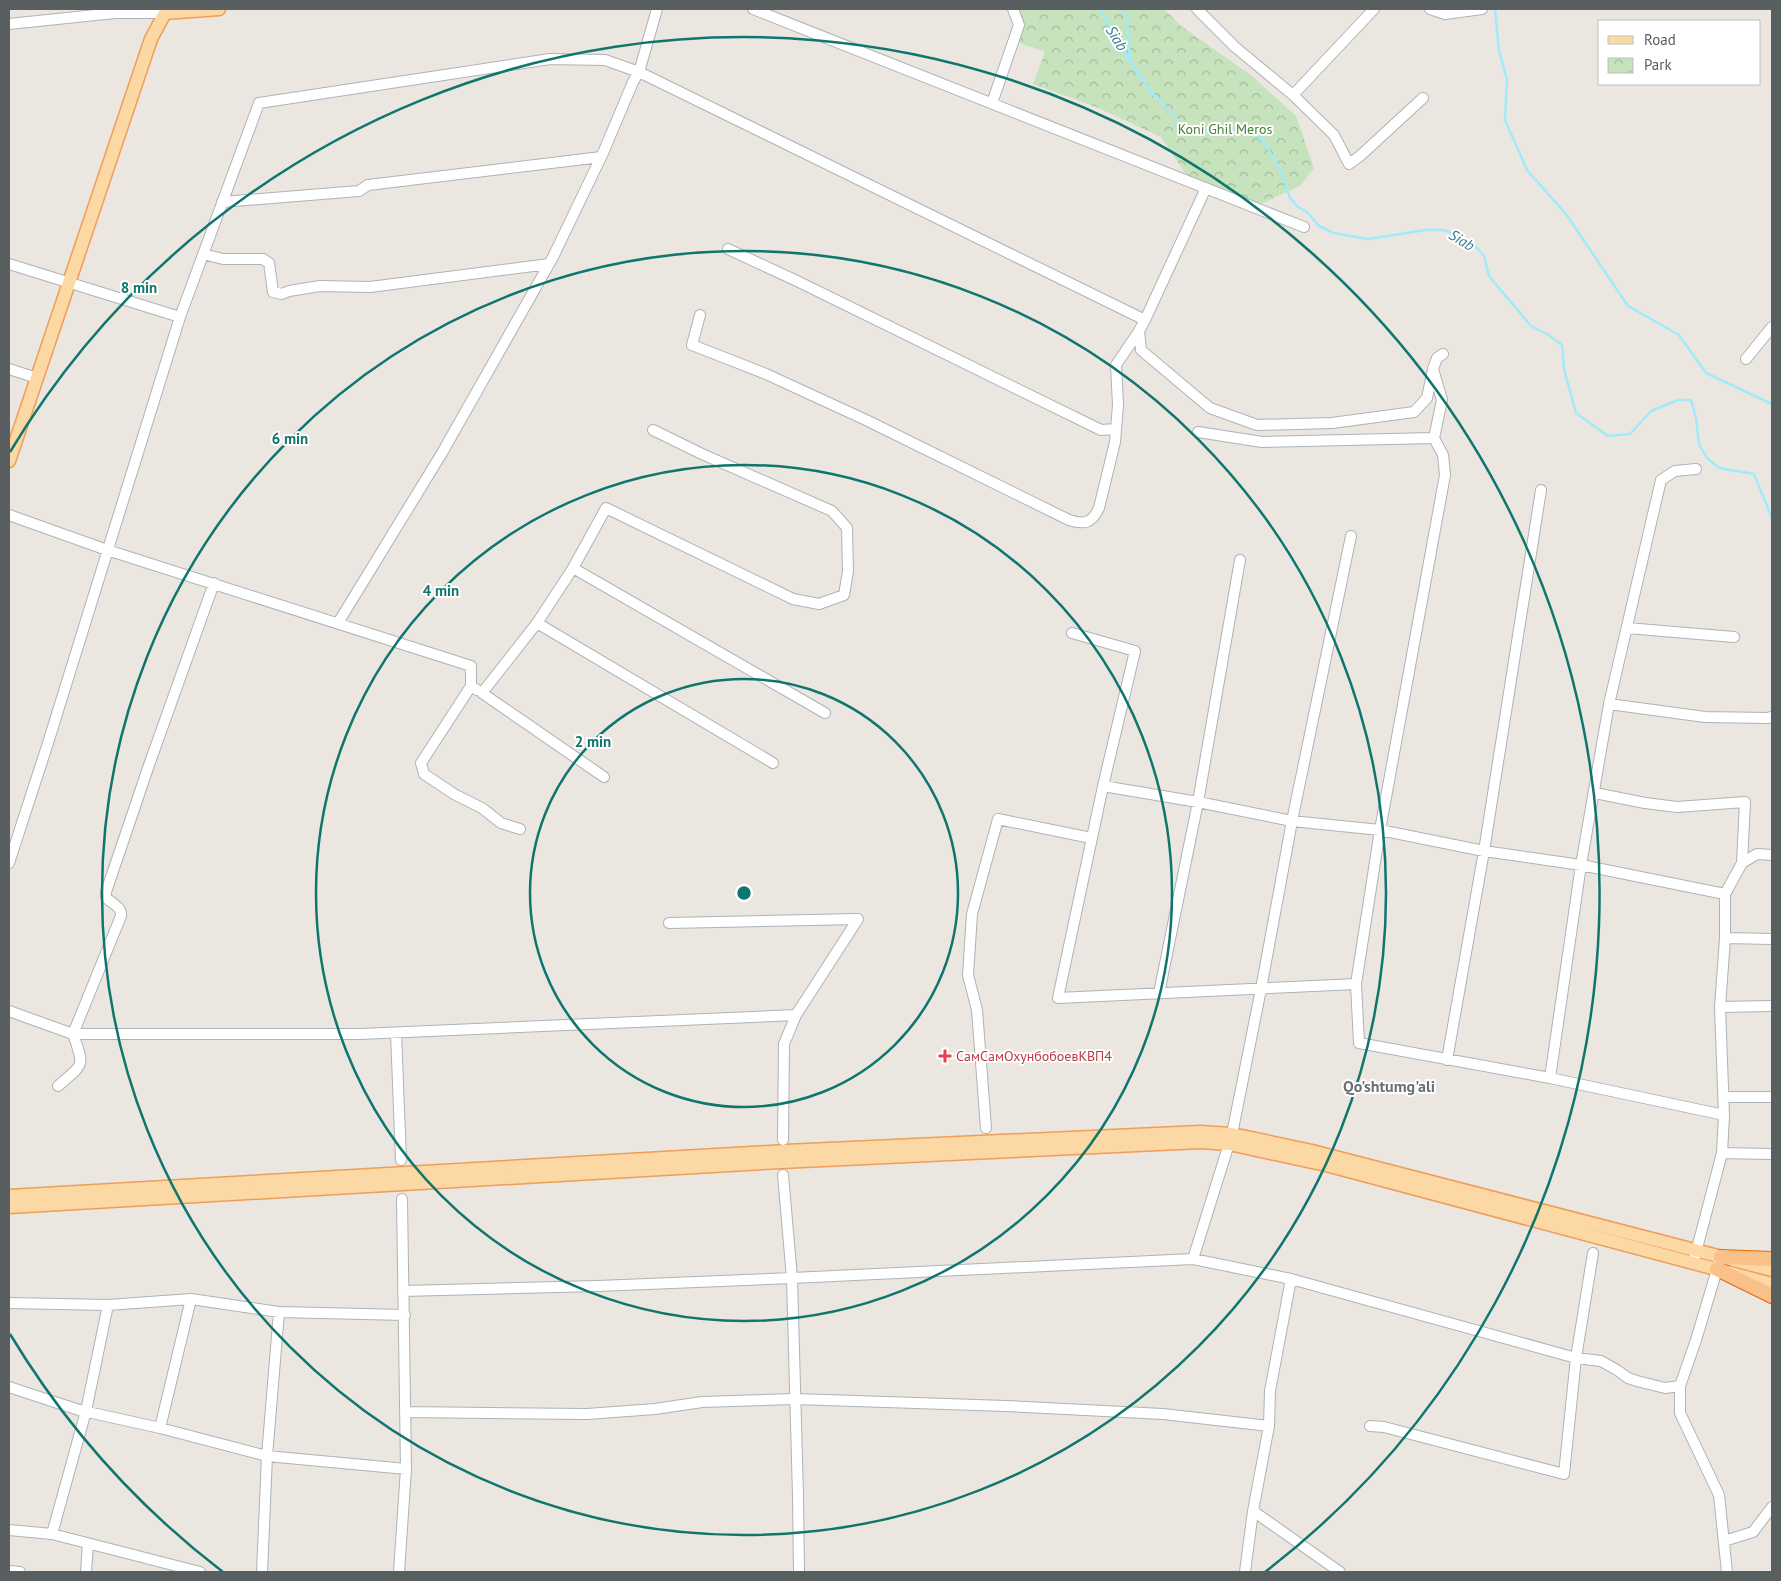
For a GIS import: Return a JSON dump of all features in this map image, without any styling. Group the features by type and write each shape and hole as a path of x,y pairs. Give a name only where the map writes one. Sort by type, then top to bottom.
{"highway":[{"path":"1719,1263 1772,1259"},
{"path":"1719,1263 1772,1296"}],"main road":[{"path":"9,462 12,443 37,378 151,39 166,11 219,9"},
{"path":"9,1196 786,1151 1200,1132 1331,1156 1502,1199 1695,1257 1719,1263 1772,1270"},
{"path":"9,1207 780,1162 1230,1139"},
{"path":"1719,1263 1772,1284"}],"street":[{"path":"338,623 442,453 549,264 639,72 657,9"},
{"path":"752,9 1304,227"},
{"path":"992,103 1019,25 1013,9"},
{"path":"1197,9 1236,47 1294,95 1334,135 1349,164 1423,98"},
{"path":"1294,95 1374,9"},
{"path":"1430,9 1445,14 1482,9"},
{"path":"9,34 10,24 115,13 166,11"},
{"path":"9,863 180,317 259,103 550,59 606,60 639,72 1145,320"},
{"path":"222,202 359,191 368,185 601,156"},
{"path":"700,315 692,345 766,374 866,420 1080,524 1095,517 1099,508 1115,442 1118,405 1116,365 1145,320 1206,188"},
{"path":"728,250 797,281 1101,430 1116,429"},
{"path":"203,254 224,259 263,259 269,263 273,292 282,294 320,286 370,287 549,264"},
{"path":"9,264 180,317"},
{"path":"1746,359 1772,327"},
{"path":"1138,331 1141,350 1210,408 1257,425 1332,423 1414,412 1427,398 1436,358 1443,354"},
{"path":"9,369 37,378"},
{"path":"1433,369 1442,400 1434,438 1443,455 1446,475 1380,830 1356,984 1359,1043 1550,1078 1724,1115"},
{"path":"482,693 537,623 573,568 606,508 793,599 819,604 844,596 848,571 847,528 832,511 702,454 653,430"},
{"path":"1198,432 1262,442 1434,438"},
{"path":"1550,1078 1581,865 1610,704 1661,480 1675,471 1696,469"},
{"path":"1447,1060 1484,851 1541,490"},
{"path":"9,515 107,550 470,666 471,686 421,763 424,774 454,794 482,808 501,823 520,829"},
{"path":"1193,1259 1230,1139 1261,989 1292,821 1351,536"},
{"path":"1158,993 1198,802 1240,560"},
{"path":"573,568 825,713"},
{"path":"58,1086 80,1064 81,1058 73,1034 122,911 119,907 109,902 106,898 106,892 214,583"},
{"path":"537,623 773,763"},
{"path":"1627,628 1734,637"},
{"path":"1072,633 1135,651 1103,786 1058,998 1356,984"},
{"path":"471,686 604,777"},
{"path":"1610,704 1706,717 1767,718 1772,716"},
{"path":"1103,786 1198,802 1292,821 1380,830 1484,851 1581,865 1725,894"},
{"path":"1595,793 1644,803 1677,807 1745,802 1742,864 1725,894 1720,1007 1724,1115 1722,1153 1695,1257"},
{"path":"986,1128 977,1010 968,975 972,914 998,819 1092,838"},
{"path":"1742,864 1757,854 1772,855"},
{"path":"669,923 858,919 796,1015 784,1044 783,1140"},
{"path":"1724,938 1772,939"},
{"path":"1720,1007 1772,1006"},
{"path":"9,1011 73,1034 360,1034 796,1015"},
{"path":"396,1033 401,1160"},
{"path":"1723,1097 1772,1097"},
{"path":"1722,1153 1772,1154"},
{"path":"783,1175 792,1278 799,1572"},
{"path":"399,1572 406,1469 402,1199"},
{"path":"1370,1426 1384,1427 1564,1474 1576,1358 1594,1253"},
{"path":"403,1292 792,1278 1193,1259 1291,1279 1576,1358 1601,1361 1628,1378 1665,1388 1680,1386"},
{"path":"1719,1263 1680,1386 1680,1413 1719,1494 1727,1572"},
{"path":"1245,1572 1253,1511 1269,1426 1270,1391 1291,1279"},
{"path":"9,1303 108,1305 191,1299 279,1312 405,1315"},
{"path":"160,1428 191,1299"},
{"path":"52,1534 86,1411 108,1305"},
{"path":"262,1572 267,1456 279,1312"},
{"path":"9,1386 86,1411 267,1456 406,1469"},
{"path":"406,1412 587,1414 655,1409 702,1402 795,1399 1006,1406 1163,1414 1269,1426"},
{"path":"1724,1541 1753,1532 1772,1507"},
{"path":"1253,1511 1340,1572"},
{"path":"9,1530 52,1534 200,1572"},
{"path":"86,1572 88,1544"},
{"path":"9,1571 20,1572"}],"green space":[{"name":"Koni Ghil Meros","path":"1019,9 1164,9 1181,26 1252,76 1296,116 1314,168 1300,186 1261,204 1187,176 1161,137 1096,107 1033,84 1045,52 1017,42 1023,25"}],"waterway":[{"name":"Siab","path":"1099,9 1150,91 1189,132 1228,127 1252,131 1266,145 1281,172 1290,198 1298,207 1307,212 1319,226 1334,233 1368,239 1426,230 1445,230 1477,248 1484,256 1489,276 1531,326 1547,334 1562,345 1564,369 1576,413 1608,436 1630,434 1651,411 1678,400 1691,400 1696,418 1699,444 1707,458 1719,468 1754,474 1772,518"},
{"path":"1124,9 1130,60"},
{"path":"1495,9 1499,51 1507,79 1505,120 1527,170 1566,214 1628,306 1679,335 1706,373 1772,404"}],"place":[{"name":"СамСамОхунбобоевКВП4","path":"945,1056"}],"district":[{"name":"Qo'shtumg'ali","path":"1389,1086"}]}
